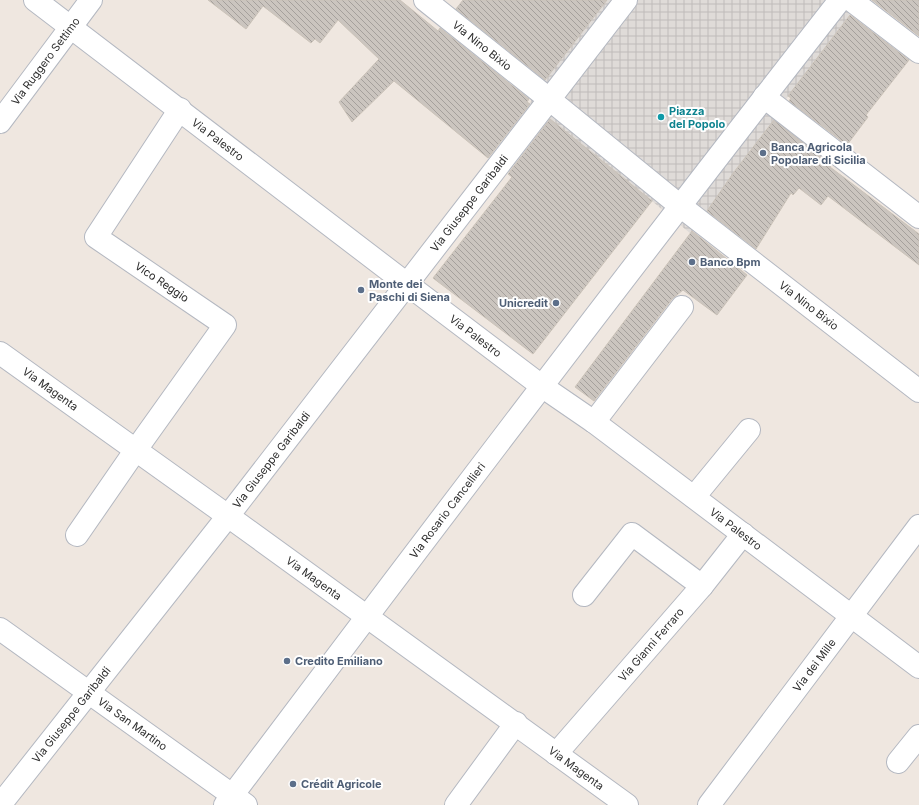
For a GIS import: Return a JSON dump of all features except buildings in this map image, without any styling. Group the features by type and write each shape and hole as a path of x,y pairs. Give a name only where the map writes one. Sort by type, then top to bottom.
{"street":[{"name":"Via Palestro","path":"35,0 543,387 594,422 919,667"},
{"name":"Via Ruggero Settimo","path":"0,122 91,0"},
{"name":"Via Nino Bixio","path":"425,0 542,100 675,210 699,220 919,391"},
{"name":"Via Giuseppe Garibaldi","path":"0,805 228,516 407,284 542,100 626,0"},
{"path":"849,2 919,52"},
{"name":"Via Rosario Cancellieri","path":"234,802 367,615 543,387 675,210 772,104 849,2"},
{"path":"772,104 919,217"},
{"name":"Vico Reggio","path":"135,451 225,325 96,237 180,109"},
{"path":"594,422 682,307"},
{"name":"Via Magenta","path":"0,354 367,615 627,805"},
{"path":"694,497 749,430"},
{"path":"77,535 135,451"},
{"name":"Via dei Mille","path":"709,805 919,526"},
{"path":"584,595 632,534 702,586"},
{"name":"Via Gianni Ferraro","path":"556,754 702,586 743,534"},
{"name":"Via San Martino","path":"0,628 89,692 234,802"},
{"path":"456,805 516,723"},
{"path":"898,762 919,736"}],"shaded area":[{"name":"Piazza del Popolo","path":"607,0 861,0 788,96 772,123 691,234 652,201 529,104 547,76"}],"place":[{"name":"Piazza del Popolo","path":"661,117"},
{"name":"Banca Agricola Popolare di Sicilia","path":"763,153"},
{"name":"Banco Bpm","path":"692,262"},
{"name":"Monte dei Paschi di Siena","path":"361,290"},
{"name":"Unicredit","path":"556,303"},
{"name":"Credito Emiliano","path":"287,661"},
{"name":"Crédit Agricole","path":"293,784"}]}
